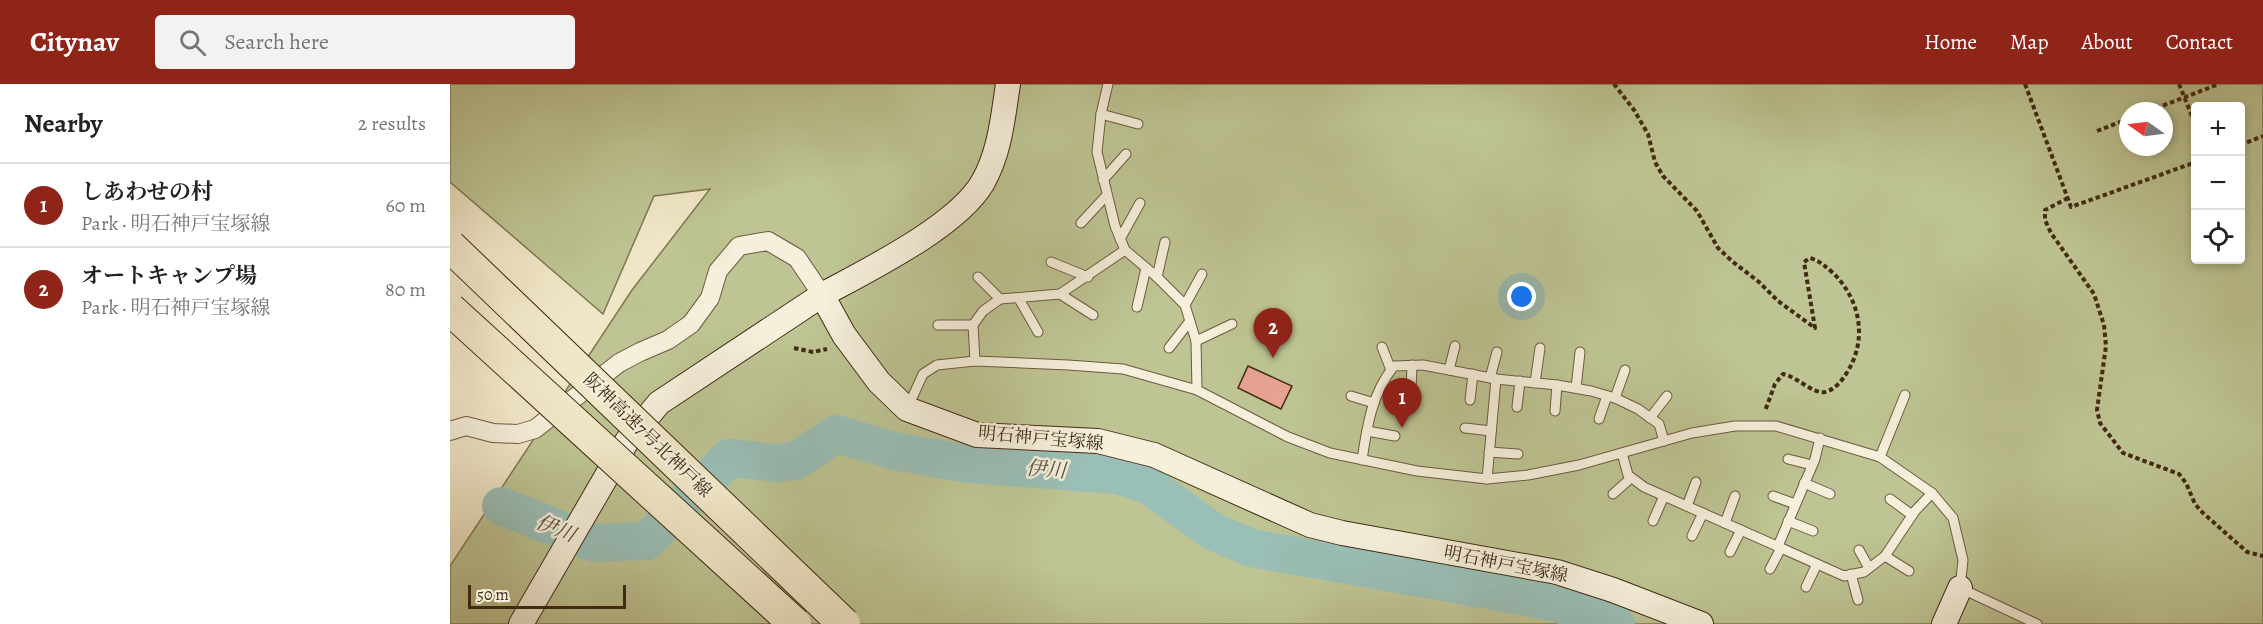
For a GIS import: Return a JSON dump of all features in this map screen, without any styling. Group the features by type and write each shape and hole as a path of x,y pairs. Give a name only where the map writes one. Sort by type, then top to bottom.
{"highway":[{"name":"阪神高速7号北神戸線","path":"450,246 844,624"},
{"name":"阪神高速7号北神戸線","path":"450,309 795,624"}],"street":[{"path":"521,624 627,441 658,403 822,295 882,263 955,214 983,183 997,150 1008,84"},
{"path":"450,431 465,426 493,433 518,434 535,429 619,363 668,340 691,324 710,298 718,271 739,246 768,241 788,252 797,258 822,295"},
{"name":"明石神戸宝塚線","path":"822,295 844,334 879,382 908,409 977,435 1098,441 1154,455 1310,525 1342,533 1557,572 1613,590 1701,624"},
{"path":"1944,624 1960,588"}],"lane":[{"path":"1108,84 1096,152 1106,196 1125,250 1185,305 1196,340 1197,390"},
{"path":"1101,114 1138,124"},
{"path":"1103,180 1126,154"},
{"path":"1081,223 1106,196"},
{"path":"1120,239 1140,203"},
{"path":"1157,277 1165,242"},
{"path":"975,361 973,325 983,310 1000,299 1060,294 1125,250"},
{"path":"1051,262 1088,277"},
{"path":"1137,307 1146,268"},
{"path":"1185,305 1202,274"},
{"path":"978,277 1000,299"},
{"path":"1060,294 1093,315"},
{"path":"1019,299 1038,332"},
{"path":"1169,348 1190,321"},
{"path":"1196,340 1232,324"},
{"path":"938,325 973,325"},
{"path":"1449,370 1455,346"},
{"path":"1382,347 1391,370"},
{"path":"1535,383 1540,348"},
{"path":"1487,479 1493,378 1497,352"},
{"path":"1576,388 1580,352"},
{"path":"908,409 923,374 937,364 975,361 1068,364 1123,369 1197,390 1288,437 1330,453 1417,471 1487,479 1528,475 1579,465 1692,433 1735,426 1776,426 1880,457 1932,493 1953,518 1963,560 1960,588 2037,624"},
{"path":"1411,389 1412,365"},
{"path":"1362,460 1366,431 1381,382 1394,366 1423,365 1493,378 1576,388 1611,397 1638,409 1659,424 1664,441"},
{"path":"1599,419 1625,370"},
{"path":"1470,400 1473,374"},
{"path":"1517,407 1520,381"},
{"path":"1555,411 1557,385"},
{"path":"1880,457 1905,395"},
{"path":"1351,396 1374,403"},
{"path":"1650,418 1668,396"},
{"path":"1465,428 1491,431"},
{"path":"1366,431 1395,436"},
{"path":"1770,568 1812,465 1820,438"},
{"path":"1489,453 1518,454"},
{"path":"1622,453 1628,476 1631,478 1664,496 1844,576 1864,572 1885,556 1912,515 1932,493"},
{"path":"1788,459 1812,465"},
{"path":"1613,494 1631,478"},
{"path":"1687,506 1696,482"},
{"path":"1804,483 1830,494"},
{"path":"1653,521 1664,496"},
{"path":"1725,523 1735,496"},
{"path":"1773,496 1795,504"},
{"path":"1890,499 1912,515"},
{"path":"1692,536 1703,513"},
{"path":"1788,521 1813,531"},
{"path":"1730,552 1741,530"},
{"path":"1859,550 1869,568"},
{"path":"1885,556 1909,571"},
{"path":"1806,587 1817,564"},
{"path":"1851,574 1858,600"}],"path":[{"path":"1614,84 1648,134 1655,162 1663,176 1697,211 1718,248 1759,282 1778,302 1815,328 1804,262 1810,258 1819,260 1851,294 1859,328 1858,348 1853,363 1843,380 1833,389 1824,392 1783,374 1775,384 1759,426"},
{"path":"2025,84 2071,207 2191,164"},
{"path":"2179,84 2191,114"},
{"path":"2173,102 2218,84"},
{"path":"2097,131 2119,122"},
{"path":"2245,143 2263,136"},
{"path":"2068,198 2045,210 2045,220 2094,294 2104,325 2106,346 2097,410 2100,423 2123,453 2179,474 2186,483 2195,504 2202,512 2247,552 2263,556"},
{"path":"794,348 813,352 827,350"}],"green space":[{"path":"450,84 2263,84 2263,624 450,624 450,566 632,290 710,189 654,196 603,314 450,182"}],"building":[{"path":"1248,366 1292,386 1281,409 1238,388"}],"waterway":[{"name":"伊川","path":"501,506 594,543 647,541 729,458 776,463 795,461 836,434 899,452 969,464 1118,475 1147,484 1214,532 1252,548 1554,602 1616,624"}],"place":[{"name":"オートキャンプ場","path":"1273,358"},
{"name":"しあわせの村","path":"1402,428"}]}
